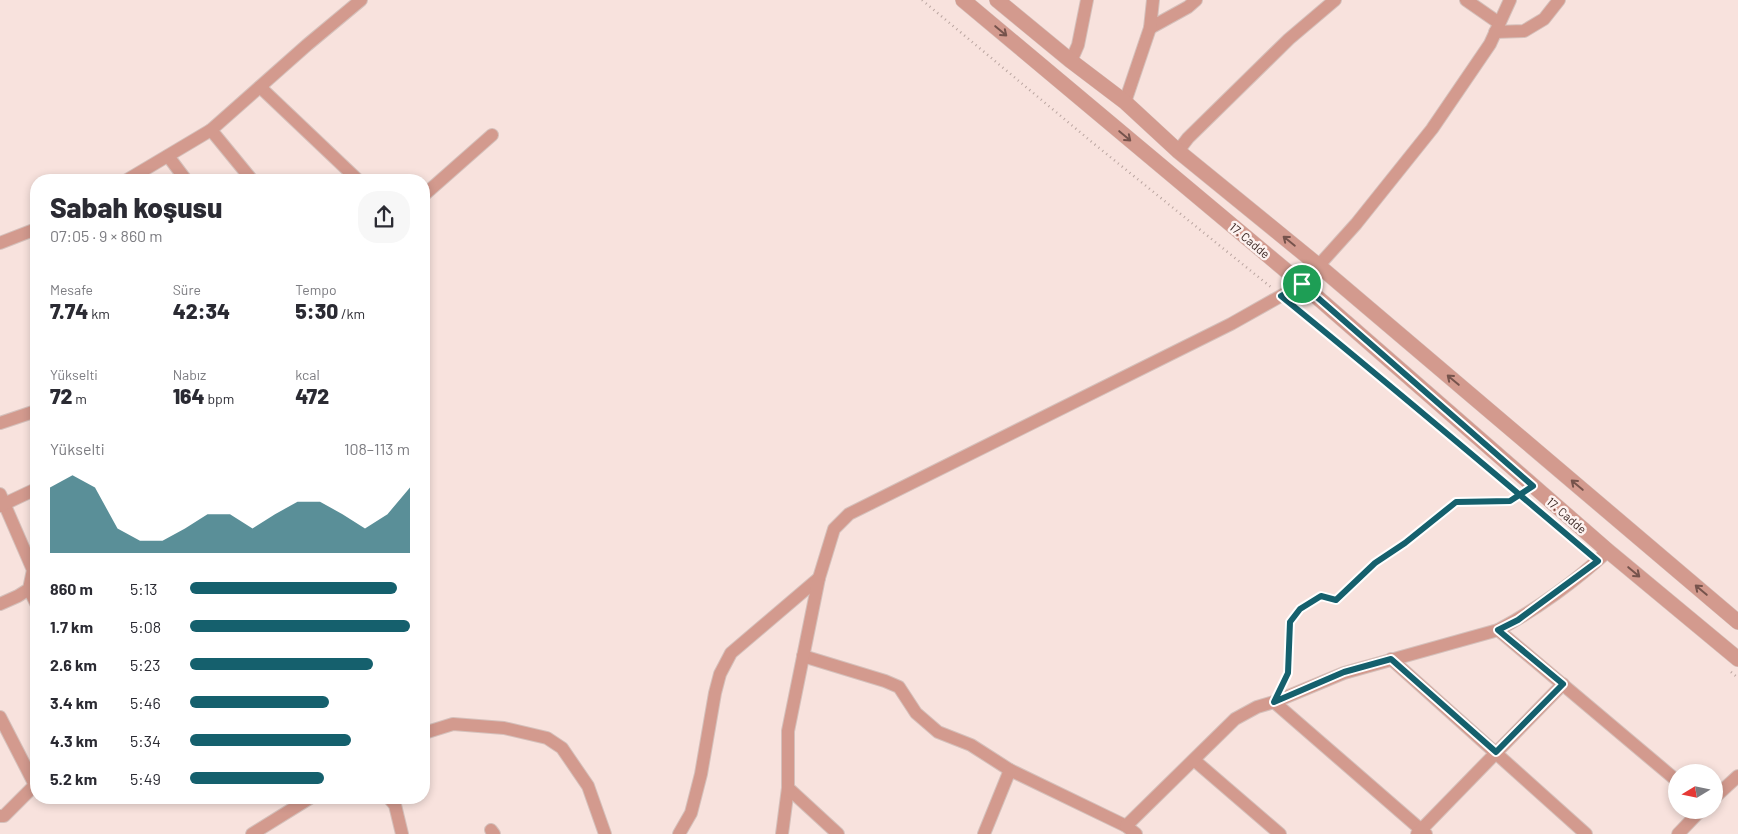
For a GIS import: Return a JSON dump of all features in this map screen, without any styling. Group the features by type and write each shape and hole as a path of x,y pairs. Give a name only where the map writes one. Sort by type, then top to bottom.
{"street":[{"path":"136,174 211,130 360,0"},
{"name":"17. Cadde","path":"963,0 1302,284 1608,551 1732,664"},
{"name":"17. Cadde","path":"997,0 1071,61 1125,102 1178,151 1319,266 1738,622"},
{"path":"1071,61 1078,45 1087,0"},
{"path":"1125,102 1150,28 1153,0"},
{"path":"1150,28 1188,7 1196,0"},
{"path":"1466,0 1497,28 1524,31 1544,19 1559,0"},
{"path":"782,834 788,788 788,731 819,578 834,529 849,514 1231,324 1302,284 1356,224 1432,129 1490,44 1510,0"},
{"path":"1178,151 1188,138 1331,1"},
{"path":"260,86 352,174"},
{"path":"211,130 247,174"},
{"path":"430,190 492,135"},
{"path":"168,156 182,174"},
{"path":"0,243 30,233"},
{"path":"0,423 30,413"},
{"path":"30,491 1,501 30,564"},
{"path":"803,656 899,687 916,713 938,732 971,745 1010,770 1131,830 1194,760 1235,719 1257,707 1274,702 1344,672 1498,630 1526,614 1591,567 1608,551"},
{"path":"679,834 691,813 701,774 715,693 720,674 730,654 819,578"},
{"path":"0,604 30,589"},
{"path":"1498,630 1668,773"},
{"path":"1391,659 1586,834"},
{"path":"1274,702 1421,833 1496,752 1563,684"},
{"path":"0,717 30,774"},
{"path":"430,731 453,724 504,728 547,738 562,748 588,786 605,834"},
{"path":"1194,760 1280,834"},
{"path":"988,832 1010,770"},
{"path":"1723,790 1738,776"},
{"path":"788,788 838,834"},
{"path":"0,816 4,816 30,791"},
{"path":"252,834 300,804"},
{"path":"394,804 402,834"},
{"path":"1678,834 1692,819"}],"lane":[{"path":"1274,702 1288,673 1290,622 1300,609 1321,596 1336,600 1375,563 1405,543 1456,502 1510,501 1533,486"}],"path":[{"path":"922,0 1520,495"},
{"path":"1732,664 1738,678"}],"route":[{"path":"1302,284 1281,296 1358,358 1520,495 1598,561 1518,620 1498,630 1563,684 1496,752 1391,659 1344,672 1274,702 1288,673 1290,622 1300,609 1321,596 1336,600 1375,563 1405,543 1456,502 1510,501 1520,495 1533,486 1302,284"}]}
